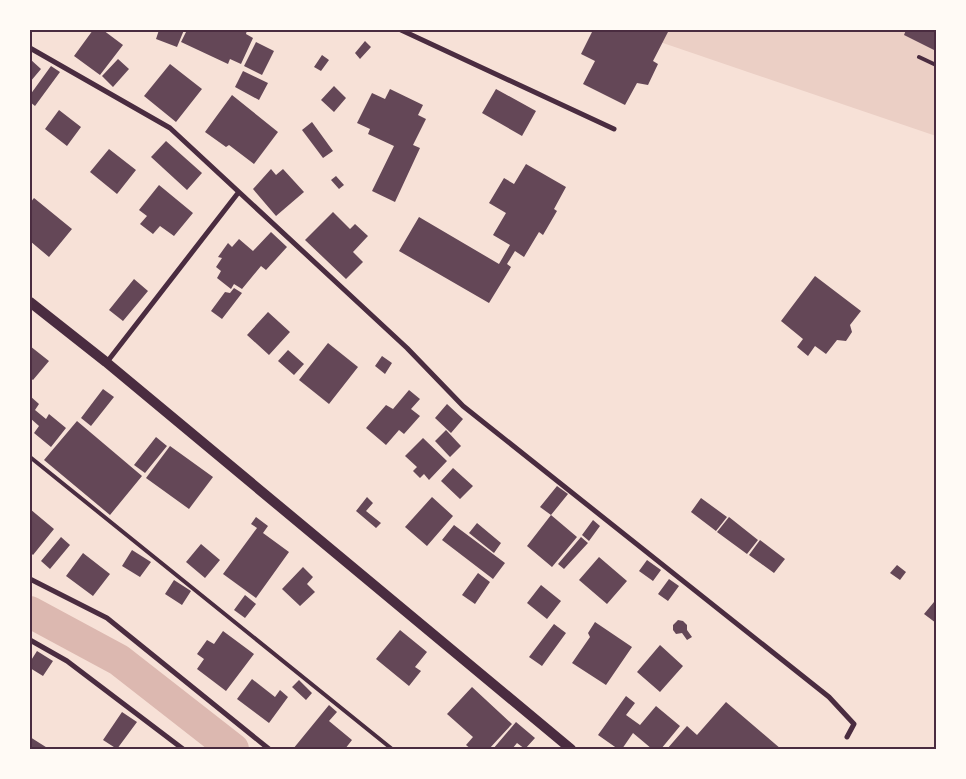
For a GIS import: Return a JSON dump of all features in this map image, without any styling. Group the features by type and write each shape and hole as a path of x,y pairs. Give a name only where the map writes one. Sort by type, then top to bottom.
{"main road":[{"path":"30,302 106,362 571,749"}],"street":[{"path":"401,30 614,129"},
{"path":"30,48 170,128 407,348 463,406 828,697 854,724 847,737"},
{"path":"106,362 238,193"},
{"path":"30,579 107,618 269,749"},
{"path":"30,640 67,661 183,749"}],"lane":[{"path":"919,57 936,65"},
{"path":"30,457 392,749"}],"shaded area":[{"path":"625,30 936,30 936,136"}],"building":[{"path":"93,30 103,30 123,45 100,75 74,56"},
{"path":"159,30 184,30 177,47 156,39"},
{"path":"187,30 247,30 246,34 253,38 241,64 230,59 228,64 181,42"},
{"path":"593,30 669,30 653,61 658,64 648,85 637,83 625,105 583,84 595,61 581,54"},
{"path":"906,30 936,30 936,51 904,35"},
{"path":"365,41 371,47 360,59 355,53"},
{"path":"256,42 274,51 262,75 244,66"},
{"path":"322,55 329,60 321,71 314,67"},
{"path":"30,59 41,69 30,82"},
{"path":"118,59 129,69 113,87 102,76"},
{"path":"170,64 202,89 176,122 144,96"},
{"path":"51,66 60,72 35,106 30,102 30,95"},
{"path":"243,71 268,83 259,100 235,87"},
{"path":"334,86 346,98 334,112 321,100"},
{"path":"390,89 423,105 418,115 426,119 413,145 420,148 395,202 372,191 394,146 368,134 370,129 357,123 372,93 385,99"},
{"path":"496,89 536,111 522,136 482,113"},
{"path":"232,95 278,132 254,164 229,145 226,147 205,132"},
{"path":"59,110 81,127 67,146 45,129"},
{"path":"312,122 333,151 323,158 302,130"},
{"path":"166,141 202,173 187,190 151,157"},
{"path":"109,149 136,170 117,194 90,172"},
{"path":"526,164 566,187 554,209 557,211 543,235 539,232 524,257 515,251 507,264 511,267 489,303 399,251 419,217 499,264 510,245 493,235 506,213 489,203 504,178 514,184"},
{"path":"271,169 276,175 283,169 304,192 276,216 253,189"},
{"path":"336,176 344,185 339,189 331,180"},
{"path":"159,185 193,213 174,236 160,226 153,234 140,224 147,216 139,210"},
{"path":"34,198 72,229 49,257 30,241 30,203"},
{"path":"333,212 350,229 355,224 368,236 353,252 363,262 346,279 305,240"},
{"path":"271,232 287,247 266,270 261,266 242,289 234,284 231,289 217,278 221,271 216,267 222,258 218,257 228,243 232,247 239,239 253,251"},
{"path":"815,276 861,311 850,325 852,332 846,341 837,340 826,354 815,346 808,356 797,347 803,339 781,321"},
{"path":"134,279 148,291 123,321 109,310"},
{"path":"234,288 242,293 222,319 211,311 225,292 230,293"},
{"path":"268,312 290,332 269,355 247,335"},
{"path":"328,343 358,367 329,404 299,380"},
{"path":"30,346 49,361 33,380 30,378"},
{"path":"288,350 304,364 294,375 278,361"},
{"path":"382,356 392,363 385,374 375,366"},
{"path":"103,389 114,397 91,426 81,418"},
{"path":"409,390 420,399 411,409 420,416 404,434 399,430 386,445 366,428 386,405 393,409"},
{"path":"30,396 39,404 35,410 46,419 49,414 66,428 51,447 34,433 39,426 30,418"},
{"path":"447,404 463,419 451,433 435,418"},
{"path":"77,421 142,476 110,515 44,460"},
{"path":"446,430 461,446 450,457 435,441"},
{"path":"156,437 167,446 145,473 134,465"},
{"path":"423,438 447,461 429,480 424,474 420,478 413,471 417,467 405,456"},
{"path":"170,446 213,477 189,509 146,478"},
{"path":"453,468 473,486 460,499 441,481"},
{"path":"557,486 568,494 551,515 540,507"},
{"path":"367,497 373,503 366,511 381,523 376,528 356,511"},
{"path":"432,497 453,516 427,546 405,527"},
{"path":"701,498 727,517 716,531 691,512"},
{"path":"30,509 54,529 33,555 30,552"},
{"path":"551,515 577,537 552,567 527,546"},
{"path":"256,517 268,526 263,533 289,552 256,598 223,574 257,528 251,524"},
{"path":"729,517 758,540 747,554 717,532"},
{"path":"593,520 600,526 589,541 582,535"},
{"path":"477,523 501,543 494,553 469,533"},
{"path":"454,525 505,563 493,579 442,540"},
{"path":"61,537 70,545 50,569 41,561"},
{"path":"581,537 588,543 564,569 558,564"},
{"path":"760,540 785,559 774,573 749,555"},
{"path":"201,544 220,560 205,578 186,562"},
{"path":"132,550 151,562 140,577 122,566"},
{"path":"83,553 110,574 93,596 66,576"},
{"path":"599,557 627,581 607,604 579,580"},
{"path":"647,560 661,570 653,581 639,571"},
{"path":"897,565 906,572 900,580 890,573"},
{"path":"303,567 313,577 307,584 315,592 300,606 282,589"},
{"path":"478,573 490,582 475,604 462,595"},
{"path":"669,579 679,586 668,601 658,594"},
{"path":"174,580 191,591 182,605 165,594"},
{"path":"541,585 561,601 547,619 527,603"},
{"path":"245,595 256,604 245,618 234,610"},
{"path":"934,602 936,603 936,623 924,614"},
{"path":"678,620 683,621 687,625 687,630 692,637 687,640 682,633 676,634 673,630 673,625"},
{"path":"595,622 632,647 606,685 572,663 590,637 588,633"},
{"path":"554,624 566,633 542,666 529,657"},
{"path":"400,630 427,652 415,667 421,671 409,686 376,659"},
{"path":"223,631 254,654 226,691 197,669 204,659 197,654 207,640 214,644"},
{"path":"660,645 683,666 660,692 637,672"},
{"path":"37,651 53,661 43,676 30,668 30,662"},
{"path":"252,679 275,697 280,690 288,697 269,723 237,699"},
{"path":"299,680 312,693 306,700 292,687"},
{"path":"472,687 512,724 489,749 471,749 466,745 473,737 447,714"},
{"path":"626,696 635,703 626,715 640,725 656,706 680,726 661,749 652,749 633,733 622,749 618,749 598,735"},
{"path":"726,702 781,749 667,749 687,726 697,735"},
{"path":"329,705 337,712 329,721 352,740 345,749 293,749"},
{"path":"122,712 137,722 117,749 103,740"},
{"path":"516,722 535,738 525,749 517,743 512,749 493,749"},
{"path":"30,737 49,749 30,749"}],"waterway":[{"path":"30,612 119,660 233,749"}]}
